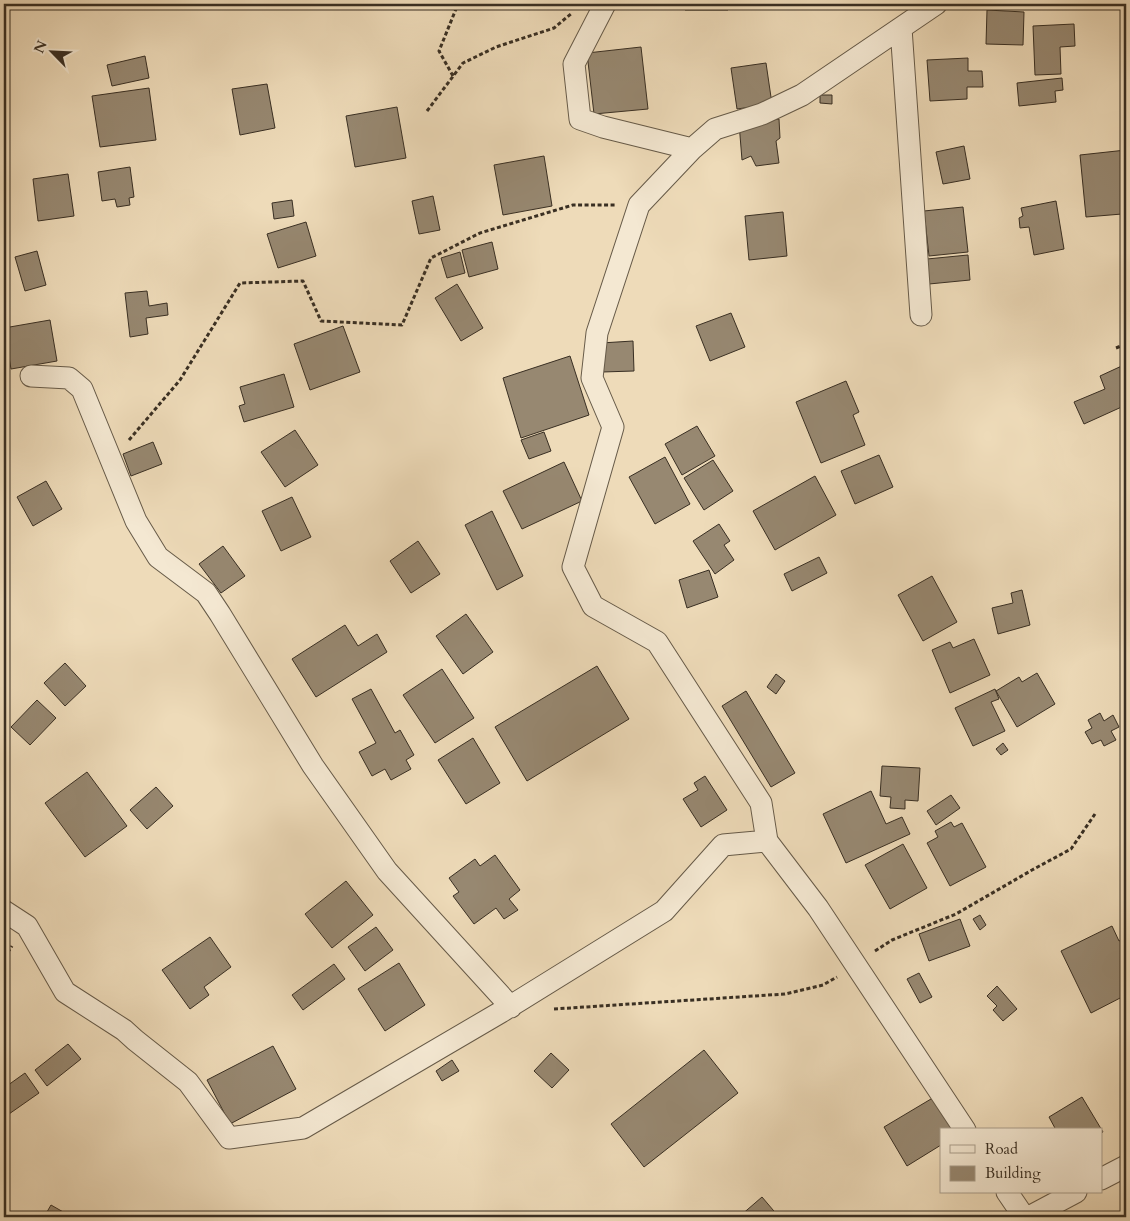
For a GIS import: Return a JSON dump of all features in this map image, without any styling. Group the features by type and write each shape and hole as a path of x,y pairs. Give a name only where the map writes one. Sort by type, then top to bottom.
{"street":[{"path":"605,4 574,64 580,120 692,149"},
{"path":"936,4 802,96 762,114 715,129 692,149 639,205 597,332 592,378 613,427 574,567 593,606 656,642 760,803 767,841 818,908 964,1128"},
{"path":"901,28 921,315"},
{"path":"31,376 69,378 82,389 136,521 158,557 206,593 313,766 387,870 511,1007"},
{"path":"4,911 27,926 65,992 124,1030 188,1082 229,1138 303,1128 511,1007 664,911 723,845 767,841"},
{"path":"1102,1178 1126,1166"},
{"path":"1008,1194 1024,1217"},
{"path":"1029,1217 1072,1194"}],"path":[{"path":"453,76 439,51 458,4"},
{"path":"427,111 463,63 496,47 554,28 576,10"},
{"path":"114,467 120,451 180,380 240,283 303,281 321,321 402,325 431,258 480,233 573,205 639,205"},
{"path":"1116,348 1126,344"},
{"path":"4,490 6,496 4,500"},
{"path":"550,1009 785,994 823,985 855,966 892,940 956,914 1071,849 1095,814"}],"building":[{"path":"685,4 728,4 728,10 685,10"},
{"path":"987,10 1024,12 1023,45 986,44"},
{"path":"1074,24 1075,46 1060,47 1061,74 1035,75 1033,26"},
{"path":"641,47 648,109 594,114 587,53"},
{"path":"145,56 149,78 112,86 107,65"},
{"path":"968,58 968,71 982,71 983,87 967,87 967,99 930,101 927,60"},
{"path":"766,63 772,104 737,109 731,68"},
{"path":"1062,78 1063,90 1055,91 1056,102 1019,106 1017,83"},
{"path":"267,84 275,128 240,135 232,89"},
{"path":"149,88 156,140 100,147 92,96"},
{"path":"820,95 832,95 832,104 820,103"},
{"path":"397,107 406,158 355,167 346,116"},
{"path":"779,119 780,138 776,141 779,163 756,166 751,156 742,160 739,123"},
{"path":"964,146 970,179 943,184 936,152"},
{"path":"1126,150 1126,207 1121,207 1122,214 1086,217 1080,155"},
{"path":"544,156 552,206 503,215 494,165"},
{"path":"130,167 134,197 129,198 130,205 117,207 115,199 102,201 98,172"},
{"path":"68,174 74,216 38,221 33,179"},
{"path":"433,196 440,230 419,234 412,201"},
{"path":"292,200 294,216 274,219 272,203"},
{"path":"1056,201 1064,249 1034,255 1029,227 1020,228 1019,218 1023,216 1021,208"},
{"path":"963,207 968,252 929,256 924,211"},
{"path":"783,212 787,256 749,260 745,216"},
{"path":"306,222 316,256 278,268 267,234"},
{"path":"492,242 498,269 469,277 462,250"},
{"path":"37,251 46,285 25,291 15,257"},
{"path":"460,252 465,273 447,278 441,258"},
{"path":"968,255 970,280 929,284 927,259"},
{"path":"457,284 483,328 461,341 435,298"},
{"path":"147,291 149,306 167,303 168,315 146,318 148,334 130,337 125,293"},
{"path":"731,313 745,347 710,361 696,326"},
{"path":"50,320 57,361 11,369 4,328"},
{"path":"343,326 360,372 310,390 294,344"},
{"path":"633,341 634,371 602,372 601,343"},
{"path":"570,356 589,415 521,438 503,378"},
{"path":"1126,364 1126,405 1084,424 1074,402 1105,389 1100,376"},
{"path":"284,374 294,407 244,422 239,406 245,404 240,387"},
{"path":"846,381 859,412 853,415 865,445 821,463 796,402"},
{"path":"697,426 715,456 682,475 665,444"},
{"path":"295,430 318,465 285,487 261,452"},
{"path":"544,432 551,451 529,459 521,440"},
{"path":"153,442 162,464 131,476 123,454"},
{"path":"879,455 893,487 855,504 841,471"},
{"path":"665,457 690,504 655,524 629,477"},
{"path":"713,460 733,491 704,510 684,478"},
{"path":"564,462 582,501 522,529 503,491"},
{"path":"815,476 836,515 775,550 753,511"},
{"path":"46,481 62,509 33,526 17,497"},
{"path":"292,497 311,537 281,551 262,511"},
{"path":"492,511 523,576 497,590 465,525"},
{"path":"719,524 730,541 724,545 734,560 715,574 693,541"},
{"path":"418,541 440,574 411,593 390,561"},
{"path":"223,546 245,576 221,593 199,564"},
{"path":"819,557 827,573 792,591 784,574"},
{"path":"709,570 718,597 687,608 679,580"},
{"path":"932,576 957,622 923,641 898,595"},
{"path":"1022,590 1030,625 998,634 992,608 1013,603 1011,593"},
{"path":"466,614 493,652 463,674 436,636"},
{"path":"345,625 358,646 377,634 387,652 316,697 292,659"},
{"path":"974,639 990,675 950,693 932,650 950,642 953,648"},
{"path":"65,663 86,686 65,706 44,683"},
{"path":"597,666 629,719 527,781 495,727"},
{"path":"442,669 474,718 435,743 403,695"},
{"path":"1037,673 1055,704 1017,727 996,691 1019,677 1022,682"},
{"path":"776,674 785,681 776,694 767,687"},
{"path":"371,689 395,733 400,730 414,755 406,760 411,769 391,780 385,769 372,776 359,752 376,743 352,699"},
{"path":"995,689 999,699 991,702 1005,731 973,746 955,708"},
{"path":"746,691 795,773 771,787 722,706"},
{"path":"37,700 56,718 30,745 11,727"},
{"path":"1100,713 1104,721 1113,715 1119,727 1111,731 1116,740 1104,746 1101,740 1092,744 1085,732 1092,728 1088,720"},
{"path":"473,738 500,783 466,804 438,760"},
{"path":"1003,743 1008,750 1001,755 996,749"},
{"path":"882,766 920,768 918,801 905,800 905,809 890,808 891,797 880,796"},
{"path":"87,772 127,826 85,857 45,803"},
{"path":"705,776 727,810 701,827 683,799 698,790 694,783"},
{"path":"156,787 173,806 147,829 130,810"},
{"path":"871,791 886,824 902,817 910,834 846,863 823,814"},
{"path":"951,795 960,808 936,825 927,811"},
{"path":"951,822 954,827 962,823 986,867 950,886 927,843 938,837 935,831"},
{"path":"903,844 927,888 890,909 865,865"},
{"path":"495,855 520,890 509,899 518,910 504,919 496,908 474,924 453,896 459,892 449,878 475,859 480,866"},
{"path":"346,881 373,915 332,948 305,914"},
{"path":"980,915 986,925 980,930 973,919"},
{"path":"960,919 970,946 929,961 919,934"},
{"path":"1112,926 1119,941 1126,938 1126,995 1091,1013 1061,951"},
{"path":"376,927 393,950 365,971 348,947"},
{"path":"210,937 231,967 204,987 209,995 190,1009 162,970"},
{"path":"399,963 425,1005 385,1031 358,989"},
{"path":"334,964 345,979 303,1010 292,995"},
{"path":"919,973 932,997 920,1003 907,979"},
{"path":"997,986 1017,1009 1003,1021 993,1010 997,1006 987,996"},
{"path":"68,1044 81,1059 47,1086 35,1070"},
{"path":"273,1046 296,1089 230,1124 207,1080"},
{"path":"704,1050 738,1093 644,1167 611,1124"},
{"path":"551,1053 569,1070 552,1088 534,1071"},
{"path":"452,1060 459,1071 442,1081 436,1071"},
{"path":"25,1073 39,1093 9,1114 4,1107 4,1088"},
{"path":"936,1096 954,1128 940,1128 940,1146 907,1166 884,1127"},
{"path":"1082,1097 1101,1128 1055,1128 1049,1117"},
{"path":"762,1197 779,1217 740,1216"},
{"path":"51,1205 72,1217 44,1217"}]}
